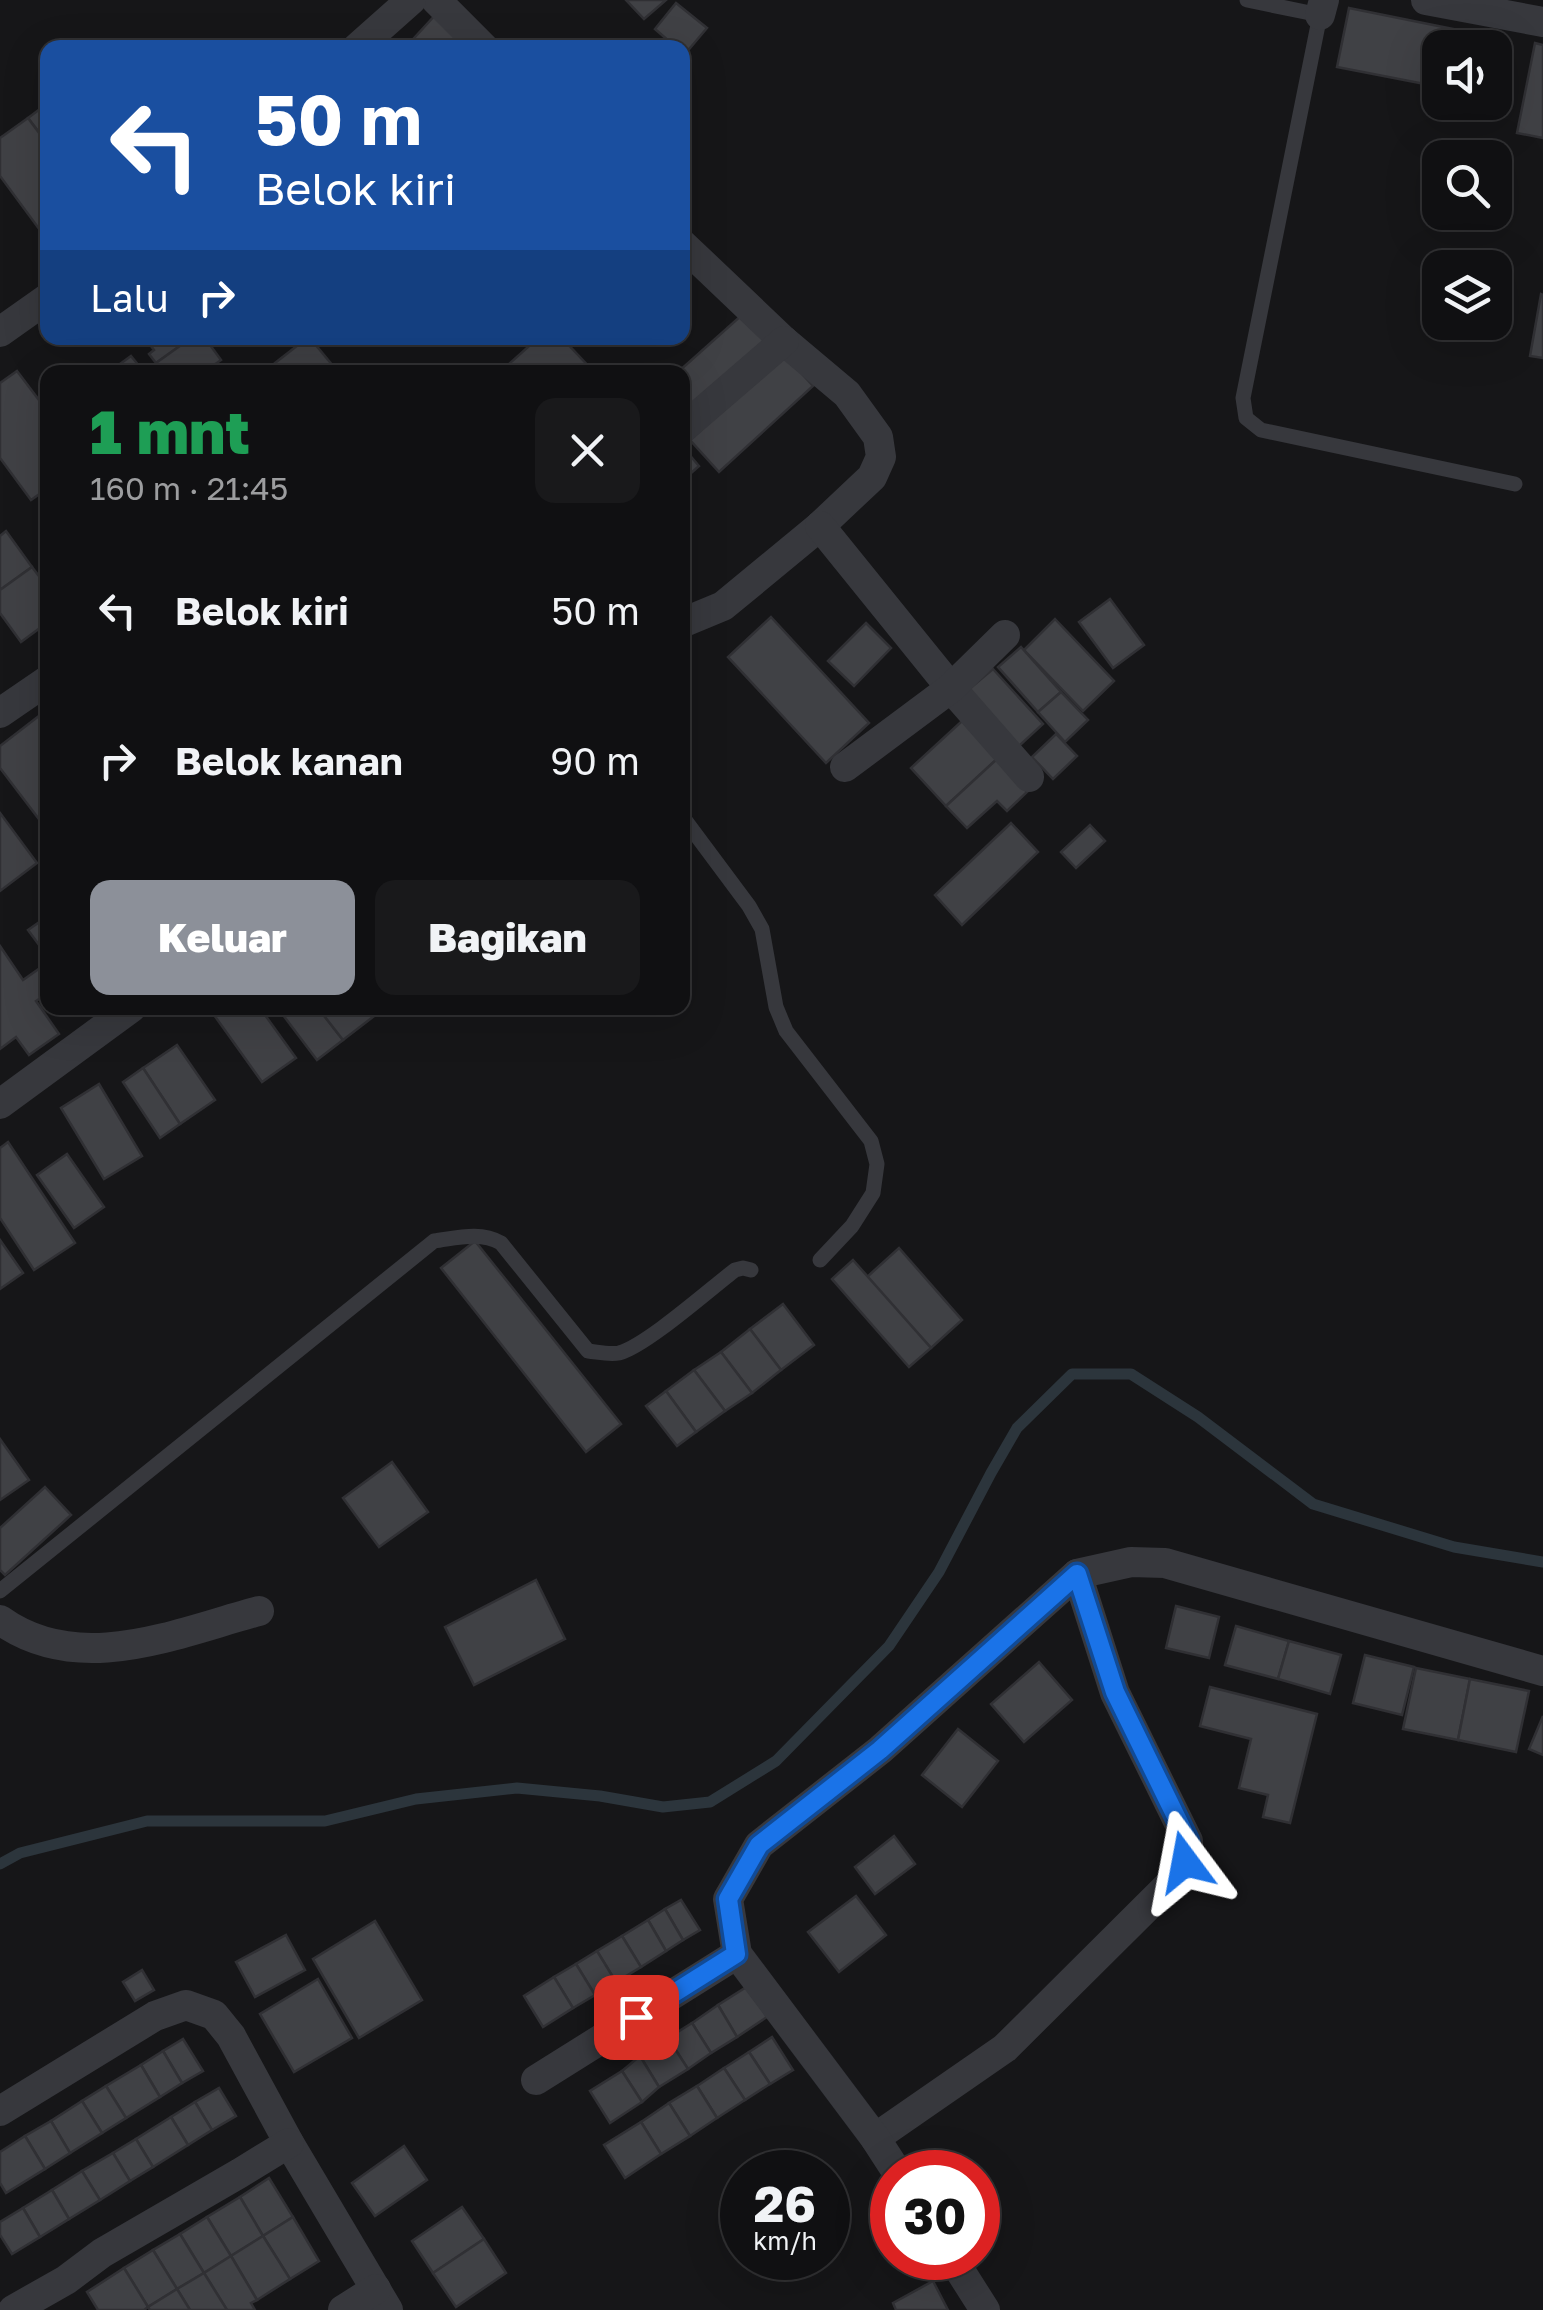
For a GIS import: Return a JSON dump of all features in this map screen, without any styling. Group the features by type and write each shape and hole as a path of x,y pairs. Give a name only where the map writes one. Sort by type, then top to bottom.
{"street":[{"path":"366,40 411,0"},
{"path":"436,0 476,40"},
{"path":"1426,0 1543,22"},
{"path":"690,252 847,394 878,437 881,457 872,478 820,526 722,606 690,620"},
{"path":"0,332 40,304"},
{"path":"690,422 784,340"},
{"path":"820,526 1029,777"},
{"path":"845,767 952,688 1005,635"},
{"path":"0,713 40,686"},
{"path":"0,1104 121,1015"},
{"path":"883,2150 736,1954 728,1899 759,1845 880,1750 1077,1574 1131,1562 1166,1564 1543,1671"},
{"path":"875,2138 1005,2048 1171,1883 1185,1862 1188,1841 1115,1692 1077,1574"},
{"path":"0,1620 41,1641 101,1649 134,1645 259,1610"},
{"path":"536,2080 736,1954"},
{"path":"0,2111 155,2016 186,2004 214,2014 382,2299 343,2310"},
{"path":"13,2310 289,2142"},
{"path":"966,2280 986,2310"}],"lane":[{"path":"1246,0 1322,8 1243,398 1246,418 1261,430 1515,484"},
{"path":"690,827 762,929 776,1007 786,1031 871,1141 877,1164 873,1192 852,1226 820,1260"},
{"path":"0,1591 434,1241 478,1235 501,1243 588,1350 607,1354 621,1353 644,1340 735,1270 750,1270"}],"building":[{"path":"626,0 666,0 644,19"},
{"path":"676,3 707,28 690,48 690,40 668,40 655,29"},
{"path":"1349,8 1458,30 1422,30 1422,84 1337,67"},
{"path":"438,12 468,40 412,40"},
{"path":"1535,43 1543,45 1543,138 1517,133"},
{"path":"40,109 40,134 28,118"},
{"path":"28,118 40,134 40,230 0,176 0,138"},
{"path":"1543,295 1543,358 1530,356"},
{"path":"743,314 770,343 690,414 690,365 686,365"},
{"path":"150,345 181,345 156,363 149,354 154,350"},
{"path":"181,345 210,345 221,360 214,365 156,363"},
{"path":"298,345 316,345 332,365 277,365"},
{"path":"530,345 569,345 587,365 508,365"},
{"path":"784,354 813,386 719,472 690,440"},
{"path":"131,356 138,365 119,365"},
{"path":"17,371 40,401 40,494 31,500 0,458 0,383"},
{"path":"690,455 699,466 690,474"},
{"path":"6,531 32,567 0,590 0,536"},
{"path":"32,567 40,578 40,628 21,642 0,613 0,590"},
{"path":"1110,599 1144,645 1113,668 1079,622"},
{"path":"771,617 869,723 826,763 728,657"},
{"path":"1055,619 1114,681 1083,711 1024,650"},
{"path":"866,623 891,648 854,686 828,661"},
{"path":"1021,647 1061,692 1038,712 998,667"},
{"path":"993,669 1043,724 1019,746 968,690"},
{"path":"1061,692 1088,720 1065,742 1038,712"},
{"path":"40,715 40,820 0,768 0,746"},
{"path":"962,721 997,759 946,806 911,768"},
{"path":"1056,734 1077,756 1053,779 1032,757"},
{"path":"997,759 1027,792 1007,811 997,801 967,828 946,806"},
{"path":"0,813 37,863 0,891"},
{"path":"1011,823 1038,852 962,925 935,895"},
{"path":"1090,825 1105,841 1076,868 1061,852"},
{"path":"40,922 40,946 28,930"},
{"path":"0,946 23,980 40,968 40,998 36,1001 40,1015 46,1015 59,1034 29,1055 16,1037 0,1049"},
{"path":"214,1015 265,1015 296,1058 262,1082"},
{"path":"283,1015 323,1015 343,1040 317,1060"},
{"path":"323,1015 376,1015 343,1040"},
{"path":"177,1045 215,1100 180,1124 143,1068"},
{"path":"143,1068 180,1124 160,1138 123,1082"},
{"path":"99,1084 142,1156 104,1179 61,1108"},
{"path":"8,1142 75,1243 34,1270 0,1218 0,1148"},
{"path":"67,1154 104,1207 74,1228 37,1175"},
{"path":"0,1240 23,1273 0,1289"},
{"path":"475,1241 621,1424 586,1452 441,1268"},
{"path":"899,1248 962,1320 931,1348 867,1277"},
{"path":"853,1260 931,1348 909,1367 832,1279"},
{"path":"783,1304 814,1345 781,1370 750,1329"},
{"path":"750,1329 781,1370 752,1393 721,1352"},
{"path":"721,1352 752,1393 725,1411 694,1370"},
{"path":"694,1370 725,1411 696,1432 666,1391"},
{"path":"666,1391 696,1432 677,1446 646,1406"},
{"path":"0,1439 29,1480 0,1500"},
{"path":"392,1462 428,1512 379,1547 343,1498"},
{"path":"45,1487 71,1515 5,1575 0,1570 0,1528"},
{"path":"536,1580 565,1639 474,1685 445,1627"},
{"path":"1176,1606 1219,1617 1209,1658 1166,1648"},
{"path":"1236,1626 1289,1641 1278,1679 1225,1665"},
{"path":"1289,1641 1341,1655 1330,1694 1278,1679"},
{"path":"1365,1655 1414,1667 1402,1715 1353,1703"},
{"path":"1039,1662 1072,1700 1024,1742 991,1704"},
{"path":"1416,1668 1470,1679 1458,1740 1403,1729"},
{"path":"1470,1679 1529,1691 1516,1752 1458,1740"},
{"path":"1210,1687 1317,1714 1290,1823 1263,1817 1268,1795 1239,1788 1251,1739 1200,1726"},
{"path":"1543,1716 1543,1755 1529,1749"},
{"path":"958,1729 998,1761 962,1807 922,1775"},
{"path":"894,1836 915,1864 875,1894 855,1867"},
{"path":"856,1896 886,1935 839,1972 808,1932"},
{"path":"681,1900 700,1930 683,1940 665,1909"},
{"path":"665,1909 683,1940 666,1951 648,1920"},
{"path":"648,1920 666,1951 641,1967 622,1936"},
{"path":"375,1921 422,2000 359,2038 313,1959"},
{"path":"286,1935 305,1970 255,1997 236,1962"},
{"path":"622,1936 641,1967 616,1982 597,1951"},
{"path":"597,1951 616,1982 595,1995 576,1964"},
{"path":"576,1964 595,1995 573,2008 554,1977"},
{"path":"142,1970 154,1990 135,2001 123,1982"},
{"path":"554,1977 573,2008 543,2027 524,1996"},
{"path":"318,1979 352,2038 294,2072 260,2014"},
{"path":"748,1986 767,2017 737,2037 718,2005"},
{"path":"718,2005 737,2037 711,2053 692,2023"},
{"path":"692,2023 711,2053 688,2069 668,2038"},
{"path":"772,2037 793,2070 770,2084 749,2052"},
{"path":"668,2038 688,2069 659,2087 640,2056"},
{"path":"183,2039 203,2071 182,2083 163,2051"},
{"path":"163,2051 182,2083 160,2097 141,2065"},
{"path":"749,2052 770,2084 745,2100 724,2068"},
{"path":"640,2056 659,2087 642,2102 622,2071"},
{"path":"141,2065 160,2097 126,2118 106,2086"},
{"path":"724,2068 745,2100 717,2118 697,2086"},
{"path":"622,2071 642,2102 610,2123 590,2091"},
{"path":"106,2086 126,2118 102,2133 82,2101"},
{"path":"697,2086 717,2118 690,2136 669,2103"},
{"path":"219,2088 236,2116 212,2130 195,2102"},
{"path":"82,2101 102,2133 70,2153 51,2121"},
{"path":"195,2102 212,2130 188,2145 171,2117"},
{"path":"669,2103 690,2136 661,2154 641,2122"},
{"path":"171,2117 188,2145 153,2167 136,2139"},
{"path":"51,2121 70,2153 45,2169 25,2136"},
{"path":"641,2122 661,2154 625,2178 604,2145"},
{"path":"25,2136 45,2169 6,2193 0,2183 0,2152"},
{"path":"136,2139 153,2167 130,2181 113,2153"},
{"path":"404,2146 427,2180 375,2216 352,2183"},
{"path":"113,2153 130,2181 100,2200 82,2171"},
{"path":"82,2171 100,2200 69,2219 52,2190"},
{"path":"269,2178 293,2217 263,2236 240,2197"},
{"path":"52,2190 69,2219 40,2237 23,2208"},
{"path":"240,2197 263,2236 231,2256 207,2217"},
{"path":"462,2207 484,2239 433,2273 412,2241"},
{"path":"23,2208 40,2237 12,2254 0,2235 0,2222"},
{"path":"207,2217 231,2256 204,2273 180,2234"},
{"path":"293,2217 319,2261 290,2279 263,2236"},
{"path":"180,2234 204,2273 177,2289 153,2250"},
{"path":"263,2236 290,2279 257,2300 231,2256"},
{"path":"484,2239 506,2273 456,2307 433,2273"},
{"path":"153,2250 177,2289 148,2307 124,2268"},
{"path":"231,2256 257,2300 251,2303 255,2310 227,2310 204,2273"},
{"path":"124,2268 148,2307 98,2310 87,2292"},
{"path":"204,2273 227,2310 190,2310 177,2289"},
{"path":"933,2281 948,2310 896,2310 893,2303"},
{"path":"177,2289 190,2310 150,2310 148,2307"}],"waterway":[{"path":"0,1864 20,1853 147,1821 325,1821 416,1799 517,1788 663,1807 710,1802 776,1761 889,1646 939,1572 1017,1428 1072,1374 1131,1374 1198,1417 1313,1504 1454,1547 1543,1562"}],"route":[{"path":"636,2017 736,1954 728,1899 759,1845 880,1750 1077,1574 1115,1692 1188,1841 1185,1862"}]}
